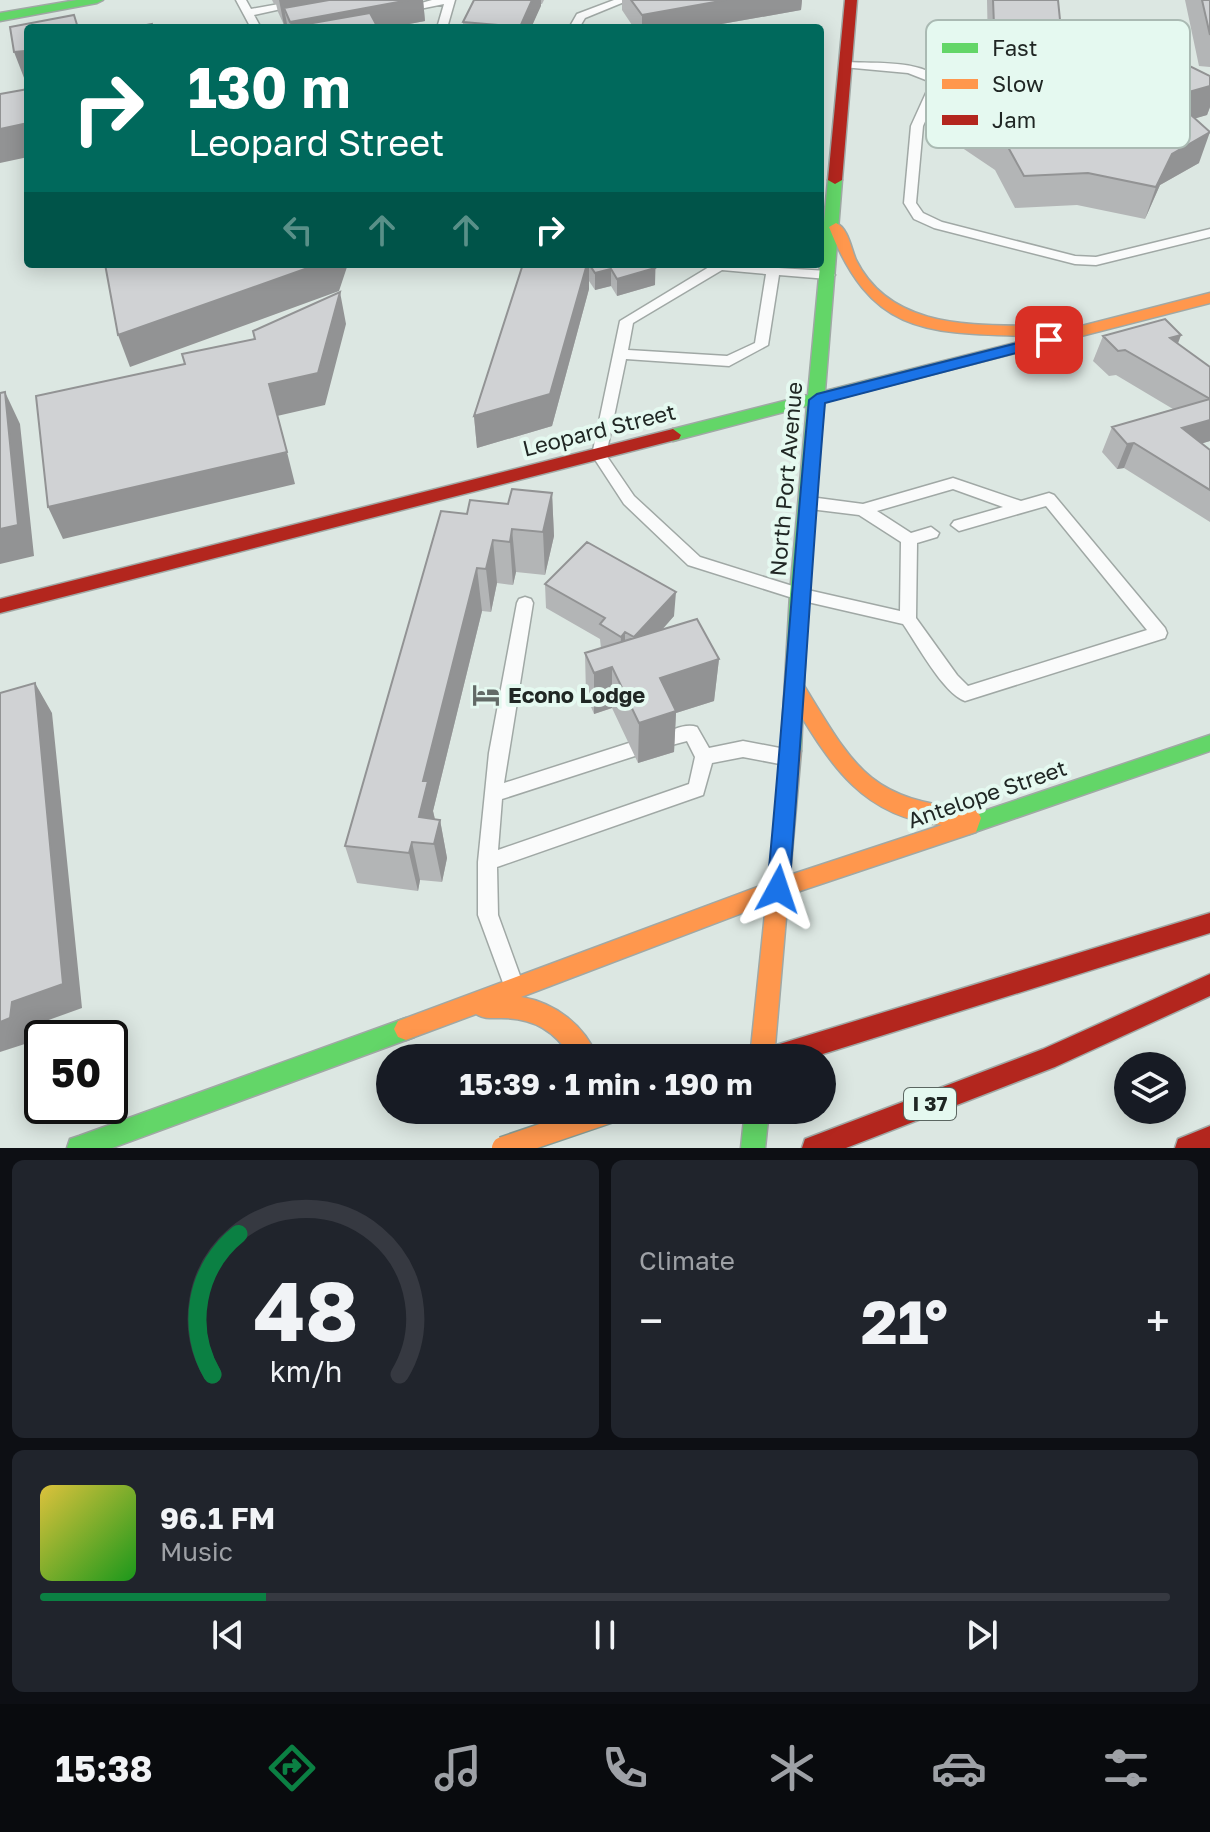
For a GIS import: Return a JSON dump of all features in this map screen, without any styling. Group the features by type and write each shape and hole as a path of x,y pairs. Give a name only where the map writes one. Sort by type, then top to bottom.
{"main road":[{"path":"0,17 97,0"},
{"name":"North Port Avenue","path":"763,1044 791,758 799,594 828,275 829,208 835,137 847,65 851,0"},
{"path":"829,208 841,253 851,273 867,294 884,307 907,316 970,329 1031,332 1164,310"},
{"name":"Leopard Street","path":"0,606 1210,298"},
{"path":"796,690 835,755 854,779 870,792 899,809 937,819 994,817"},
{"name":"Antelope Street","path":"79,1148 778,889 1210,743"},
{"path":"818,1044 1210,923"},
{"name":"I 37","path":"814,1148 1047,1059 1210,985"},
{"path":"461,1009 516,1005 541,1010 574,1035 579,1044"},
{"path":"503,1148 574,1124"},
{"path":"587,1137 588,1124"},
{"path":"753,1148 756,1124"},
{"path":"1187,1148 1210,1138"}],"lane":[{"path":"241,0 254,24"},
{"path":"248,13 317,0"},
{"path":"388,12 448,0 443,24"},
{"path":"576,24 581,16 624,0"},
{"path":"847,65 926,74"},
{"path":"926,106 917,126 910,203 918,216 938,225 1075,260 1096,261 1210,233"},
{"path":"717,268 627,321 599,455 629,500 694,561 799,594 908,619"},
{"path":"746,268 828,275"},
{"path":"620,354 729,361 761,345 773,270"},
{"path":"808,503 863,510 953,483 1020,507"},
{"path":"909,539 908,619 951,680 965,694 1159,633 1049,499 959,525"},
{"path":"863,510 909,539 931,533"},
{"path":"515,989 488,915 487,862 493,794 525,603"},
{"path":"487,862 697,789 704,757 691,732 668,739"},
{"path":"704,757 743,749 791,758"},
{"path":"493,794 632,750"}],"building":[{"path":"329,0 409,0 290,22 284,8"},
{"path":"474,0 532,0 521,24 463,22"},
{"path":"631,0 726,0 642,15"},
{"path":"993,0 1058,0 1060,20 994,20"},
{"path":"1202,0 1210,0 1210,35"},
{"path":"370,13 376,24 307,24"},
{"path":"74,15 77,24 26,24"},
{"path":"24,24 24,51 14,52 10,27"},
{"path":"1190,66 1210,76 1210,86 1190,92"},
{"path":"24,90 24,124 0,129 0,94"},
{"path":"1190,114 1210,132 1190,144"},
{"path":"1009,148 1182,148 1172,154 1156,187 1088,173 1024,176"},
{"path":"106,268 308,268 118,335"},
{"path":"522,268 586,268 550,394 474,416"},
{"path":"592,268 655,268 617,279 611,269 595,273"},
{"path":"340,292 318,373 269,384 287,452 48,507 36,396 185,364 182,354 255,339 253,331"},
{"path":"1165,319 1181,335 1170,338 1210,367 1210,399 1125,350 1118,351 1103,336"},
{"path":"5,392 18,525 0,529 0,393"},
{"path":"1210,399 1210,420 1182,428 1210,450 1210,490 1134,443 1127,444 1112,427"},
{"path":"512,489 552,493 543,532 512,529 510,542 493,540 486,569 477,568 423,781 428,781 419,817 440,820 434,844 412,842 409,853 345,846 441,511 467,514 470,500 508,504"},
{"path":"587,542 676,592 634,637 625,632 621,637 600,624 605,618 545,584"},
{"path":"697,619 719,659 660,678 676,711 639,723 612,667 594,673 585,653"},
{"path":"35,683 63,984 12,1002 10,1018 0,1022 0,693"}],"traffic: fast":[{"path":"0,17 97,0"},
{"path":"791,751 799,594 835,180"},
{"path":"673,435 1015,348"},
{"path":"969,825 1210,743"},
{"path":"79,1148 406,1029"},
{"path":"753,1148 756,1124"}],"traffic: slow":[{"path":"836,227 850,261 866,286 886,305 908,317 962,328 1028,331"},
{"path":"1015,348 1210,298"},
{"path":"796,690 846,766 882,798 935,815 971,818"},
{"path":"763,1044 791,751"},
{"path":"406,1029 778,889 969,825"},
{"path":"484,1007 518,1007 544,1014 556,1021 577,1044"},
{"path":"503,1148 574,1124"}],"traffic: jam":[{"path":"835,180 851,0"},
{"path":"0,606 673,435"},
{"path":"818,1044 1210,923"},
{"path":"814,1148 1047,1059 1210,985"},
{"path":"1187,1148 1210,1138"}],"place":[{"name":"Econo Lodge","path":"486,695"}],"route":[{"path":"778,889 791,758 799,594 817,400 1049,340"}]}
